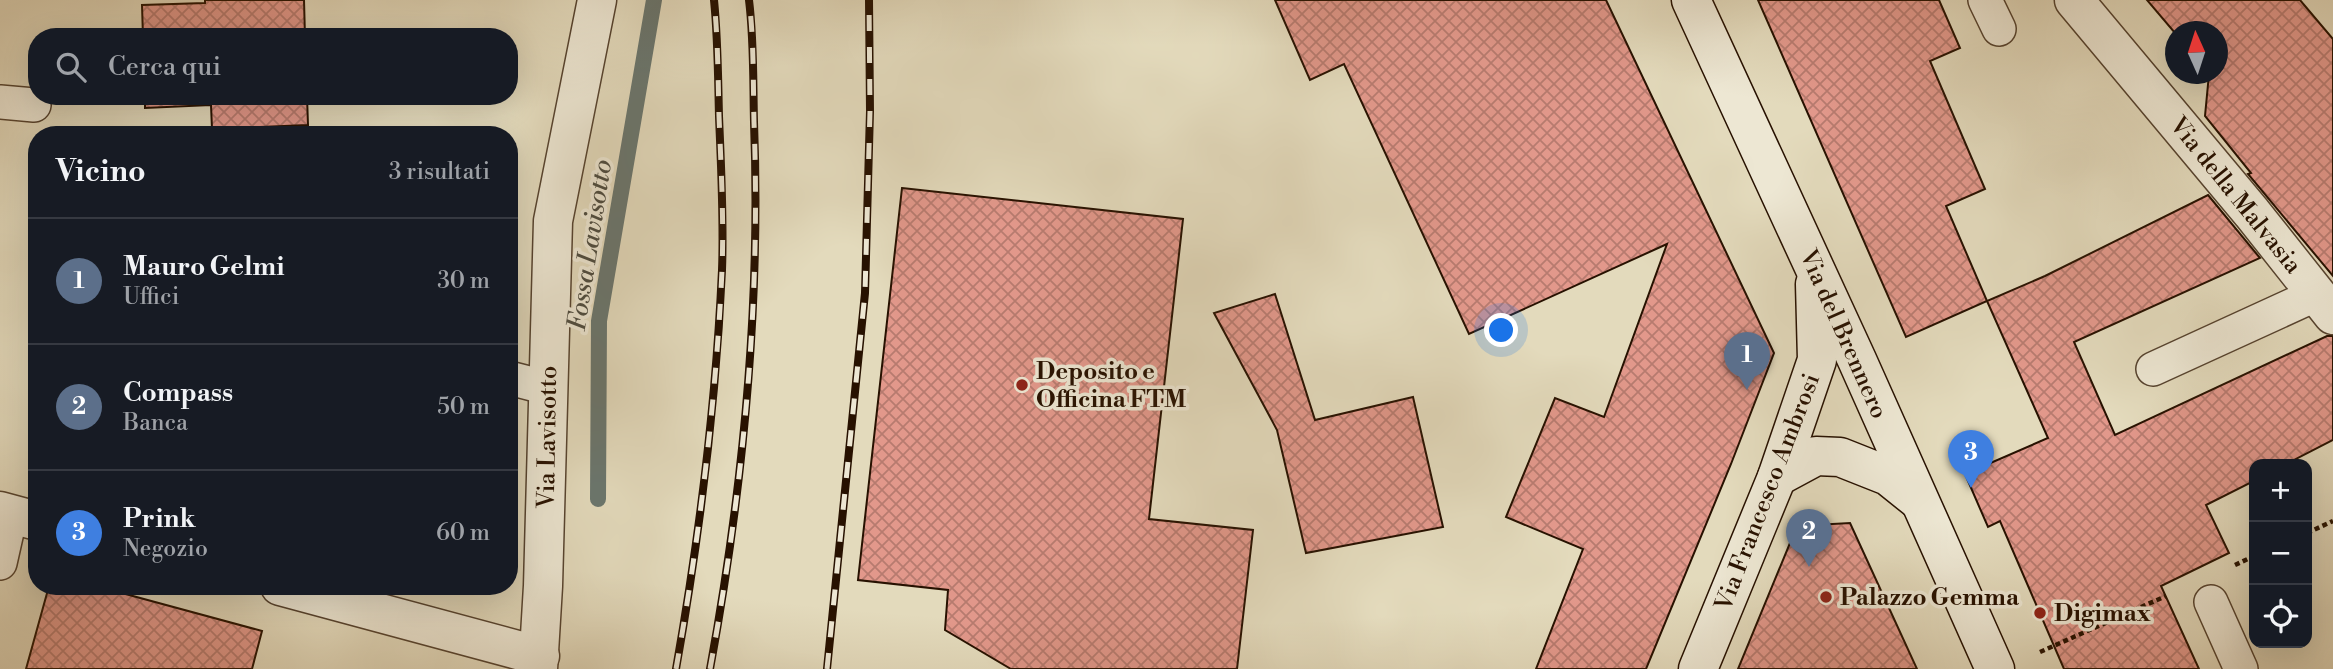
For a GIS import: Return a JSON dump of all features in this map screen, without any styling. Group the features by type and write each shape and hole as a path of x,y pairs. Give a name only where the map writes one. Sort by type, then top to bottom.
{"main road":[{"name":"Via Lavisotto","path":"539,663 553,221 597,0"},
{"name":"Via del Brennero","path":"1691,0 1995,669"},
{"name":"Via della Malvasia","path":"2074,0 2325,304"},
{"name":"Via Francesco Ambrosi","path":"1698,669 1777,477 1817,360 1815,269"},
{"path":"1777,477 1816,456 1840,457 1888,476 1919,500"},
{"path":"310,595 539,663"}],"lane":[{"path":"0,102 28,104"},
{"name":"Via della Malvasia","path":"2153,369 2325,304"},
{"path":"518,380 548,387"},
{"path":"0,563 16,515"},
{"path":"2211,602 2241,669"}],"path":[{"path":"2312,531 2333,522"},
{"path":"2229,568 2249,558"},
{"path":"2039,652 2178,590"}],"building":[{"path":"205,0 304,0 305,28 143,28 142,5 205,3"},
{"path":"1275,0 1606,0 1774,353 1646,669 1536,669 1583,549 1506,517 1555,398 1604,417 1667,244 1469,334 1344,64 1310,80"},
{"path":"1758,0 1939,0 1960,48 1930,61 1985,189 1946,206 1987,301 1906,337"},
{"path":"2147,0 2300,0 2333,39 2333,276 2248,174 2251,173 2205,116 2208,84 2228,84 2228,21 2165,21"},
{"path":"145,105 211,105 145,108"},
{"path":"211,105 307,105 308,125 212,126"},
{"name":"Deposito e Officina FTM","path":"902,188 1183,219 1149,519 1253,530 1237,669 1011,669 945,630 948,590 858,580"},
{"path":"2208,195 2260,258 2074,342 2115,435 2327,336 2333,336 2333,440 2296,459 2249,459 2249,484 2206,505 2229,553 2161,586 2199,669 2064,669 2000,521 1988,527 1965,474 2048,438 1987,301 2045,276"},
{"path":"1275,294 1315,420 1413,397 1443,527 1306,553 1277,430 1214,313"},
{"name":"Palazzo Gemma","path":"1850,523 1917,669 1738,669 1797,526"},
{"path":"47,595 129,595 262,631 252,669 26,669"}],"waterway":[{"name":"Fossa Lavisotto","path":"598,499 599,321 654,0"}],"railway":[{"path":"676,669 705,470 716,370 722,270 714,0"},
{"path":"710,669 732,533 752,328 755,191 753,45 749,0"},
{"path":"827,669 865,293 870,111 869,0"}],"place":[{"name":"Deposito e Officina FTM","path":"1022,385"},
{"name":"Mauro Gelmi","path":"1747,390"},
{"name":"Prink","path":"1971,488"},
{"name":"Compass","path":"1809,567"},
{"name":"Palazzo Gemma","path":"1826,597"},
{"name":"Digimax","path":"2040,613"}]}
